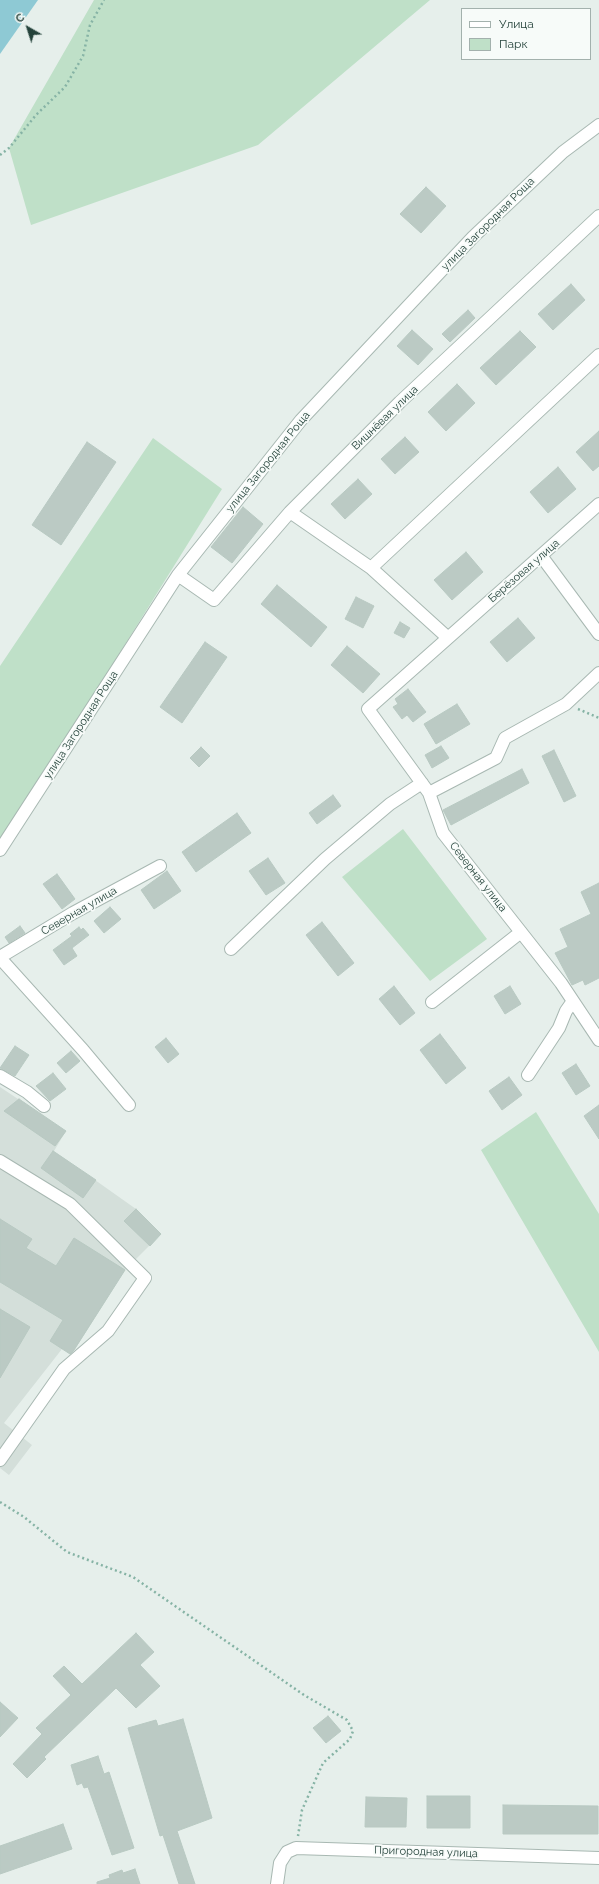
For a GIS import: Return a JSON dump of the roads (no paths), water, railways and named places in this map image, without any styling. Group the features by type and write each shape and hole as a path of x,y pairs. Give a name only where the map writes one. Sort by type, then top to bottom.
{"street":[{"name":"улица Загородная Роща","path":"0,850 178,575 301,420 473,237 563,152 599,125"},
{"name":"Вишнёвая улица","path":"178,575 214,600 290,512 400,402 599,216"},
{"path":"371,568 599,355"},
{"name":"Берёзовая улица","path":"368,709 448,637 542,557 599,504"},
{"path":"290,512 371,568 448,637"},
{"path":"542,557 599,634"},
{"path":"429,792 496,758 505,738 566,704 599,673"},
{"name":"Северная улица","path":"368,709 429,792 443,833 573,1000 599,1040"},
{"path":"230,949 326,859 390,804 422,783"},
{"name":"Северная улица","path":"0,958 73,913 160,866"},
{"path":"432,1002 521,932"},
{"path":"0,958 83,1050 129,1105"},
{"path":"528,1075 559,1028 566,1011 573,1000"},
{"path":"0,1076 27,1092 44,1106"},
{"path":"0,1161 70,1204 145,1278 108,1331 64,1369 0,1460"},
{"name":"Пригородная улица","path":"278,1884 280,1863 287,1852 296,1848 599,1858"}],"water":[{"path":"0,0 38,0 0,54"}]}
